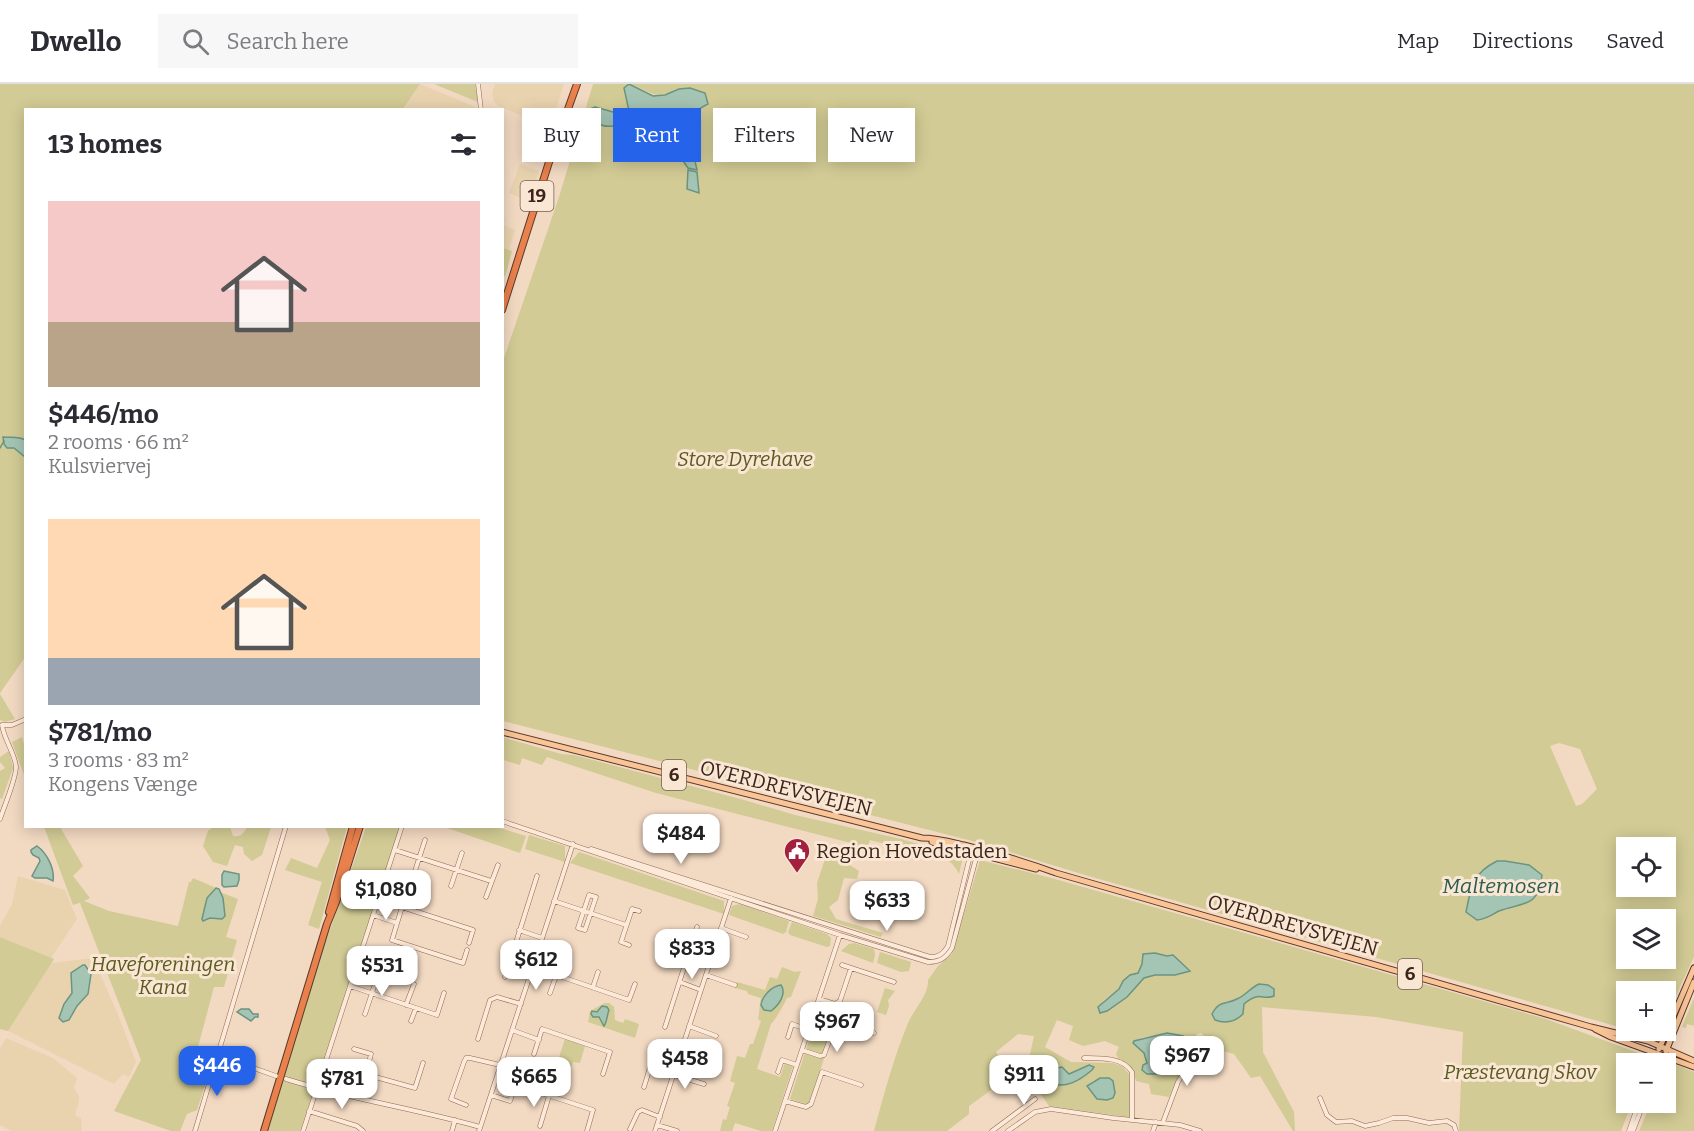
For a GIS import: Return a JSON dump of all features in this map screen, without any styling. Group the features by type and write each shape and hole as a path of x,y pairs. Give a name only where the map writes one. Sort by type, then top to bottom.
{"highway":[{"name":"19","path":"504,304 543,180 577,84"},
{"path":"350,846 352,828"},
{"path":"264,1131 327,924 332,899 350,846 360,828"}],"main road":[{"name":"OVERDREVSVEJEN","path":"504,733 922,838 950,842 1591,1027 1633,1037 1694,1061"},
{"path":"1657,1053 1694,968"},
{"path":"1665,1053 1694,982"},
{"name":"OVERDREVSVEJEN","path":"1591,1027 1611,1037 1657,1053"},
{"name":"OVERDREVSVEJEN","path":"1676,1060 1694,1067"}],"street":[{"path":"478,84 482,108"},
{"path":"0,819 16,771 15,761 1,726 12,725 24,720"},
{"path":"504,822 731,899 928,962 940,960 949,954 952,948 975,851"},
{"path":"195,1131 285,828"},
{"path":"303,1131 401,828"},
{"path":"414,874 425,840"},
{"path":"286,1079 316,1089 455,1120 479,1129 573,844"},
{"path":"579,846 930,957 942,954 948,946 975,851"},
{"path":"395,850 491,881"},
{"path":"451,886 462,853"},
{"path":"486,897 498,865"},
{"path":"505,976 537,876"},
{"path":"656,1131 733,893"},
{"path":"589,895 596,897 590,913 585,930 578,928 589,895"},
{"path":"554,901 626,925"},
{"path":"467,950 463,963 392,940 402,907 473,930 469,943"},
{"path":"629,945 621,942 626,925 632,909 639,912"},
{"path":"374,915 397,923"},
{"path":"665,1026 698,927"},
{"path":"721,928 746,937"},
{"path":"775,1131 841,929"},
{"path":"519,930 542,938"},
{"path":"550,993 562,959"},
{"path":"842,965 894,982"},
{"path":"533,967 629,1000 635,984"},
{"path":"819,999 835,1004 840,1001 851,968"},
{"path":"365,1014 379,972"},
{"path":"593,987 598,972"},
{"path":"706,975 735,985"},
{"path":"680,982 701,990"},
{"path":"406,1005 414,984"},
{"path":"350,986 437,1015 444,993"},
{"path":"478,1039 490,1000 497,997 521,1004"},
{"path":"411,1021 416,1008"},
{"path":"802,1050 819,1056 824,1055 837,1020 874,1033"},
{"path":"788,1037 792,1024 809,1030"},
{"path":"689,1026 716,1036"},
{"path":"534,1054 542,1029 610,1052 603,1074"},
{"path":"512,1030 539,1040"},
{"path":"644,1087 655,1051 662,1047 681,1053"},
{"path":"1162,1122 1178,1082 1188,1067 1192,1048"},
{"path":"354,1049 371,1054 366,1075"},
{"path":"218,1055 276,1076"},
{"path":"466,1105 451,1099 466,1058 500,1065"},
{"path":"1084,1058 1106,1058 1130,1069 1132,1072 1132,1120"},
{"path":"778,1072 782,1060 797,1065"},
{"path":"325,1063 415,1088 423,1063"},
{"path":"785,1101 806,1107 812,1104 822,1072 861,1085"},
{"path":"674,1075 704,1084"},
{"path":"491,1095 510,1101 517,1085 593,1110 587,1131"},
{"path":"540,1126 549,1096"},
{"path":"1320,1098 1327,1115 1336,1122 1352,1121 1365,1126 1393,1118 1407,1118 1429,1123 1447,1121 1454,1125 1456,1131"},
{"path":"992,1131 1035,1099"},
{"path":"1008,1131 1035,1112 1051,1109 1162,1122 1191,1127 1200,1131"},
{"path":"630,1129 638,1112 642,1110 660,1117"},
{"path":"309,1111 357,1126 363,1131"},
{"path":"1018,1112 1023,1120"},
{"path":"1631,1131 1637,1113"},
{"path":"452,1131 455,1120"},
{"path":"1153,1131 1156,1122"},
{"path":"657,1125 676,1131"}],"shaded area":[{"path":"420,84 478,108 404,108"},
{"path":"495,84 564,84 556,108 522,108 522,116 498,106 492,93"},
{"path":"520,164 539,171 530,202 509,193"},
{"path":"504,225 515,230 509,250 504,248"},
{"path":"18,876 65,890 77,919 51,958 0,937 0,926 12,904"},
{"path":"93,958 136,1062 129,1077 123,1074 114,1084 8,1031 51,963"},
{"path":"6,1038 53,1058 77,1078 74,1088 79,1101 75,1115 81,1118 82,1131 11,1131 0,1125 0,1049"}],"green space":[{"path":"0,84 420,84 404,108 24,108 24,440 3,437 4,444 24,456 24,659 0,693"},
{"path":"434,84 475,84 478,102"},
{"name":"Store Dyrehave","path":"593,84 628,84 624,88 641,108 613,108 613,162 684,162 688,168 697,170 695,162 701,162 701,108 688,108 679,89 658,95 629,84 1694,84 1694,957 1676,995 1676,981 1616,981 1616,1026 980,843 504,721 504,358 570,162 601,162 601,108 586,108","holes":["1559,743 1580,749 1597,789 1582,804 1576,806 1550,746","1505,861 1514,863 1525,904 1498,912 1467,905 1476,877"]},
{"path":"504,248 512,251 504,277"},
{"path":"0,694 15,719 5,722 0,720"},
{"path":"22,737 24,775 12,742"},
{"path":"504,738 795,815 901,839 963,857 959,874 952,863 942,857 870,840 864,857 848,853 851,843 656,793 547,757 542,765 522,758 520,765 504,760"},
{"path":"9,751 13,768 2,799 0,798 0,771 5,768 0,762 0,757"},
{"name":"Haveforeningen Kana","path":"44,828 61,828 83,866 73,876 90,898 84,901 109,911 178,926 189,882 193,878 216,888 207,898 202,918 206,921 210,918 219,919 225,913 220,892 238,899 226,937 237,940 224,987 214,987 198,1047 216,1052 197,1110 187,1114 180,1131 171,1131 114,1111 141,1060 80,903 82,902 73,905"},
{"path":"212,828 230,828 233,836 238,836 246,828 271,828 262,855 252,861 244,854 243,847 235,845 227,866 213,862 203,846 208,831"},
{"path":"325,828 347,828 319,929 308,925 322,882 285,870 291,858 317,868 330,840"},
{"path":"366,828 400,828 300,1131 268,1131 319,961"},
{"path":"447,828 500,828 526,836 520,853"},
{"path":"529,835 565,846 565,862 525,849"},
{"path":"579,852 724,901 724,914 570,863"},
{"path":"826,856 845,862 859,871 857,879 844,878 838,900 829,907 836,919 883,933 881,937 813,916 818,899 817,883"},
{"path":"980,860 1055,879 1546,1019 1639,1053 1616,1053 1616,1113 1628,1113 1621,1131 1459,1131 1463,1032 1376,1017 1262,1007 1263,1052 1294,1112 1295,1131 1293,1131 1260,1076 1251,1078 1234,1054 1219,1050 1201,1033 1197,1034 1191,1045 1186,1066 1169,1097 1151,1094 1149,1084 1136,1081 1131,1067 1119,1060 1116,1054 1119,1047 1105,1041 1083,1046 1069,1040 1073,1026 1057,1020 1045,1047 1071,1062 1112,1063 1122,1066 1129,1074 1134,1118 1049,1106 1026,1073 1034,1036 1018,1034 996,1052 1007,1070 990,1085 991,1090 969,1106 969,1114 947,1131 874,1131 894,1061 909,1021 924,996 928,980 938,966 952,954","holes":["1163,954 1167,956 1175,975 1155,975 1144,978 1127,997 1107,1011 1100,1013 1103,1001 1119,989 1123,981 1138,973 1142,964","1274,989 1270,998 1257,995 1244,1003 1242,1008 1225,1002","1167,1033 1184,1040 1180,1048 1182,1057 1173,1071 1154,1075 1147,1063 1140,1038","1089,1065 1061,1085 1049,1082 1047,1073 1062,1067 1069,1074","1103,1077 1113,1081 1115,1093 1107,1100 1097,1099 1087,1086"]},
{"path":"740,904 789,921 786,932 783,934 729,915 732,906"},
{"path":"792,922 827,934 831,938 830,946 790,935 788,932"},
{"path":"0,937 54,959 8,1031 0,1029"},
{"path":"854,943 874,949 873,963 841,951"},
{"path":"880,952 911,962 909,971 901,972 877,963"},
{"path":"782,967 795,972 801,971 791,997 787,998 771,1024 757,1069 780,1077 785,1063 793,1066 772,1131 761,1131 735,1123 732,1131 720,1131 723,1119 726,1120 730,1107 727,1106 735,1083 730,1081 737,1056 745,1058 761,1021 758,1019 761,998 735,988 737,982 765,990 770,977 777,979"},
{"path":"885,988 895,991 888,1000 886,1015 877,1012"},
{"path":"1694,998 1694,1026 1687,1024 1686,1028 1682,1027"},
{"path":"605,1003 614,1007 615,1020 623,1023 625,1019 639,1024 635,1038 588,1022 590,1011"},
{"path":"820,1006 839,1012 809,1105 790,1099"},
{"path":"565,1039 585,1046 580,1063 573,1062 567,1080 550,1074 553,1063 557,1063"},
{"name":"Præstevang Skov","path":"1676,1065 1694,1072 1694,1131 1639,1131 1647,1113 1676,1113"}],"water":[{"path":"629,84 653,96 690,88 705,93 708,104 701,108 628,108 624,88"},
{"path":"601,109 613,112 613,126 601,125"},
{"path":"684,162 695,162 697,170 688,168"},
{"path":"688,170 697,172 699,193 687,189"},
{"path":"3,437 24,440 24,456 14,448 7,448"},
{"path":"37,846 50,862 53,881 32,876 40,861 31,852"},
{"name":"Maltemosen","path":"1497,861 1529,865 1542,875 1540,886 1533,899 1528,902 1477,920 1466,912 1474,881 1483,870"},
{"path":"224,871 239,874 237,886 224,887 222,885"},
{"path":"216,888 219,889 223,898 225,916 222,919 210,918 203,921 207,898"},
{"path":"1143,954 1173,955 1190,971 1144,978 1127,997 1107,1011 1100,1013 1098,1007 1119,989 1130,975 1138,973"},
{"path":"83,965 91,974 88,994 77,1006 69,1020 63,1022 59,1018 64,1004 72,993 71,973"},
{"path":"1259,984 1268,985 1274,989 1274,996 1250,1000 1244,1004 1243,1014 1237,1019 1227,1022 1215,1020 1212,1014 1217,1007 1240,998"},
{"path":"781,985 783,996 779,1003 771,1011 764,1010 761,1005 765,995 774,987"},
{"path":"602,1006 609,1010 604,1026 599,1017 593,1017 591,1014 592,1011 597,1012"},
{"path":"241,1009 249,1009 253,1014 258,1014 258,1017 251,1021 237,1012"},
{"path":"1167,1033 1183,1036 1179,1063 1169,1074 1147,1074 1142,1070 1143,1065 1147,1063 1144,1053 1133,1043"},
{"path":"1089,1065 1094,1067 1092,1070 1077,1081 1067,1084 1049,1083 1045,1076 1057,1068 1062,1067 1069,1074"},
{"path":"1100,1078 1109,1078 1113,1081 1115,1093 1113,1098 1097,1099 1087,1086"}],"waterway":[{"path":"0,448 4,441"}],"place":[{"name":"Region Hovedstaden","path":"797,874"}]}
